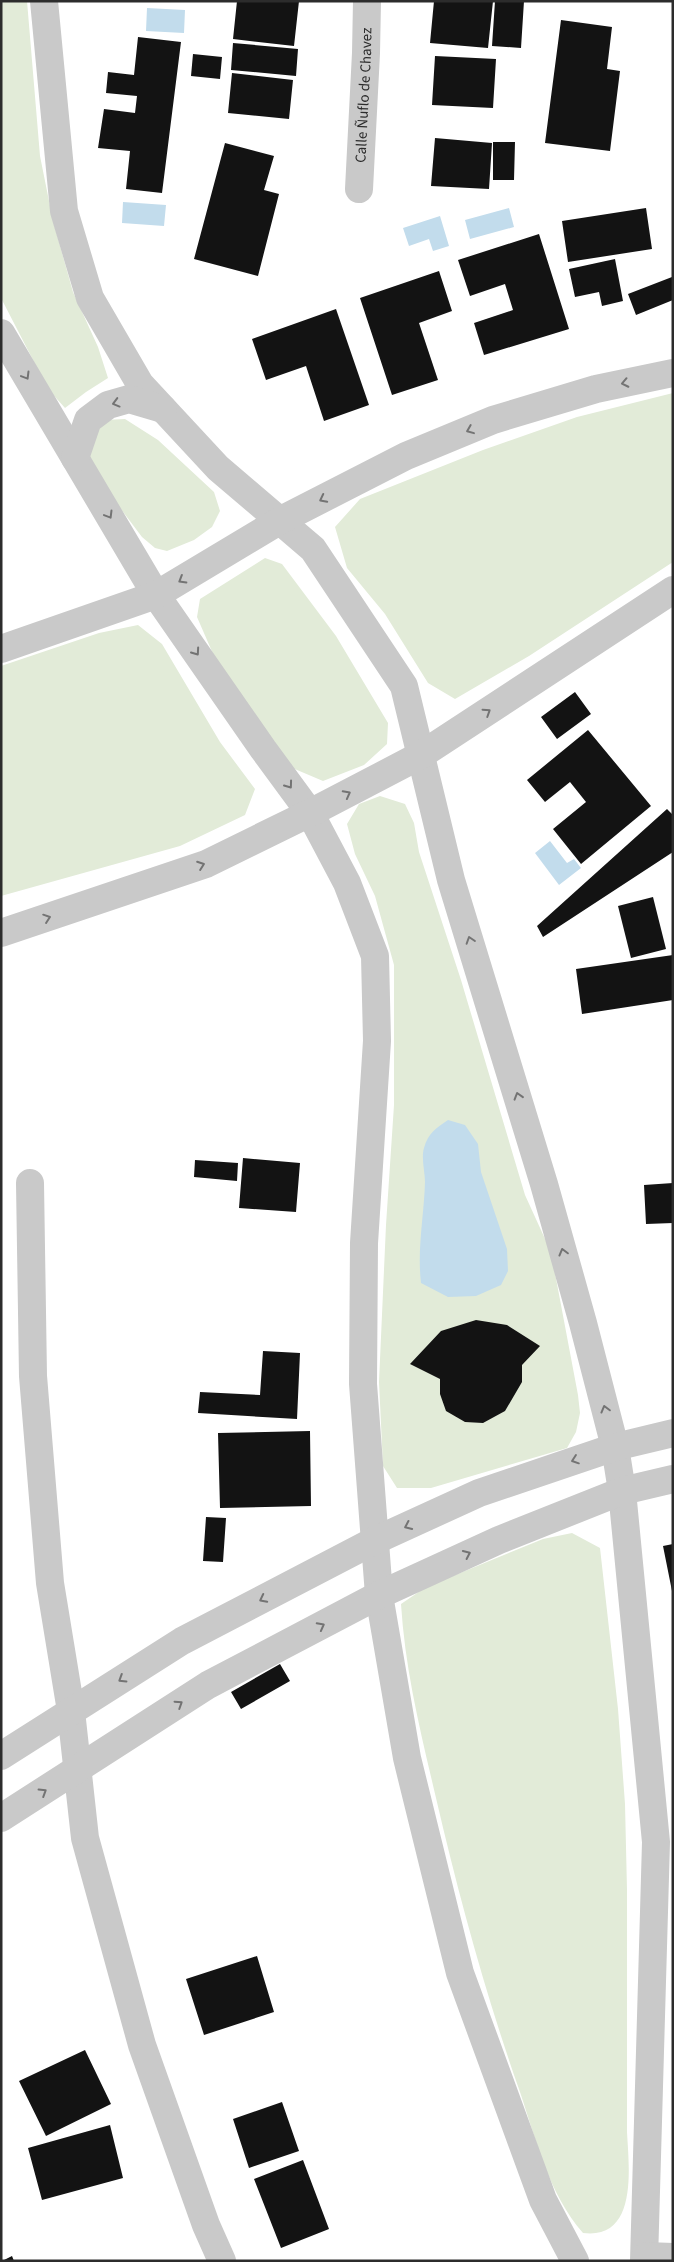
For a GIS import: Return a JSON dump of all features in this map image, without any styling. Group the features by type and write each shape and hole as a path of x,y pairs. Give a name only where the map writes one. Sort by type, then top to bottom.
{"street":[{"path":"44,1 64,211 90,298 140,384 218,468 282,520 313,549 404,686 451,880 544,1184 615,1447 622,1491 656,1842 645,2258 673,2257"},
{"name":"Calle Ñuflo de Chavez","path":"359,189 367,1"},
{"path":"1,333 156,595 310,813 347,884 375,956 377,1041 364,1243 363,1384 379,1595 407,1758 460,1973 543,2200 575,2261"},
{"path":"1,649 156,595 282,520 406,456 494,420 596,389 673,373"},
{"path":"75,458 88,420 108,404 129,400 163,409"},
{"path":"1,933 206,864 310,813 421,755 673,590"},
{"path":"30,1183 34,1386 50,1583 72,1711 85,1838 142,2045 206,2225 222,2261"},
{"path":"1,1756 182,1641 374,1541 479,1493 615,1447 673,1433"},
{"path":"1,1818 79,1770 208,1685 379,1595 499,1540 622,1491 673,1479"}],"green space":[{"path":"1,1 27,1 40,156 53,221 73,292 98,347 108,378 65,408 48,389 1,298"},
{"path":"673,393 673,562 529,656 455,699 428,683 385,614 347,568 335,527 360,499 483,450 577,417"},
{"path":"125,419 158,440 214,492 220,511 212,527 194,540 167,551 155,548 142,537 90,468 89,434 105,420"},
{"path":"265,558 282,564 336,636 388,723 387,744 364,765 323,781 290,767 217,663 197,617 200,599"},
{"path":"138,625 162,644 220,742 255,789 245,815 180,846 1,896 1,666 99,633"},
{"path":"380,796 405,804 414,823 419,852 461,980 525,1195 551,1252 580,1413 576,1432 567,1448 431,1488 397,1488 383,1466 379,1382 394,1105 394,965 375,896 355,854 347,824 359,804"},
{"path":"572,1533 600,1548 618,1709 625,1804 627,1890 627,2132 629,2164 626,2199 622,2214 613,2225 601,2232 583,2233 561,2201 545,2166 474,1946 419,1726 406,1653 401,1604 426,1587 543,1539"}],"water":[{"path":"147,8 185,10 184,33 146,31"},
{"path":"123,202 166,205 164,226 122,223"},
{"path":"509,208 514,227 470,239 465,220"},
{"path":"440,216 449,246 433,251 429,239 409,246 403,228"},
{"path":"550,841 567,863 574,859 581,868 559,885 535,853"},
{"path":"448,1120 465,1125 478,1144 481,1172 507,1249 508,1271 501,1285 476,1296 448,1297 421,1283 420,1245 425,1182 423,1152 430,1135 436,1128"}],"building":[{"path":"237,1 299,1 294,46 233,39"},
{"path":"434,1 493,1 488,48 430,43"},
{"path":"495,1 524,1 521,48 492,46"},
{"path":"561,20 612,27 607,69 620,71 610,151 545,143"},
{"path":"138,37 181,42 162,193 126,189 130,151 98,148 104,109 135,113 137,96 106,93 108,72 134,75"},
{"path":"233,43 298,49 296,76 231,70"},
{"path":"193,54 222,57 220,79 191,76"},
{"path":"435,56 496,59 493,108 432,105"},
{"path":"232,73 293,80 289,119 228,113"},
{"path":"435,138 492,143 489,189 431,186"},
{"path":"493,142 515,142 514,180 493,180"},
{"path":"225,143 274,156 264,190 279,194 258,276 194,259"},
{"path":"646,208 652,249 568,262 562,221"},
{"path":"539,234 569,329 484,355 474,323 513,310 505,284 470,296 458,260"},
{"path":"615,259 623,301 602,306 599,292 575,297 569,269"},
{"path":"439,271 452,311 419,323 438,380 392,395 360,298"},
{"path":"672,277 673,300 636,315 628,294"},
{"path":"336,309 369,405 324,421 306,366 266,380 252,339"},
{"path":"575,692 591,714 557,739 541,717"},
{"path":"588,730 651,806 581,864 553,829 586,802 570,782 545,802 527,780"},
{"path":"667,809 673,815 673,852 543,937 537,926"},
{"path":"653,897 666,949 631,958 618,906"},
{"path":"673,955 673,1000 582,1014 576,969"},
{"path":"243,1158 300,1163 296,1212 239,1208"},
{"path":"195,1160 238,1163 237,1181 194,1177"},
{"path":"673,1183 673,1223 646,1224 644,1185"},
{"path":"476,1320 507,1325 540,1346 522,1365 522,1382 505,1411 483,1423 465,1422 446,1411 440,1394 440,1379 410,1364 441,1331"},
{"path":"263,1351 300,1353 297,1419 198,1413 200,1392 260,1395"},
{"path":"310,1431 311,1506 220,1508 218,1433"},
{"path":"206,1517 226,1518 223,1562 203,1561"},
{"path":"673,1544 673,1591 672,1591 663,1546"},
{"path":"280,1664 290,1681 241,1709 231,1692"},
{"path":"257,1956 274,2012 204,2035 186,1979"},
{"path":"85,2050 111,2104 46,2136 19,2081"},
{"path":"282,2102 299,2151 249,2168 233,2119"},
{"path":"110,2125 123,2178 42,2200 28,2148"},
{"path":"303,2160 329,2229 281,2248 254,2179"},
{"path":"12,2256 14,2261 2,2261"}]}
